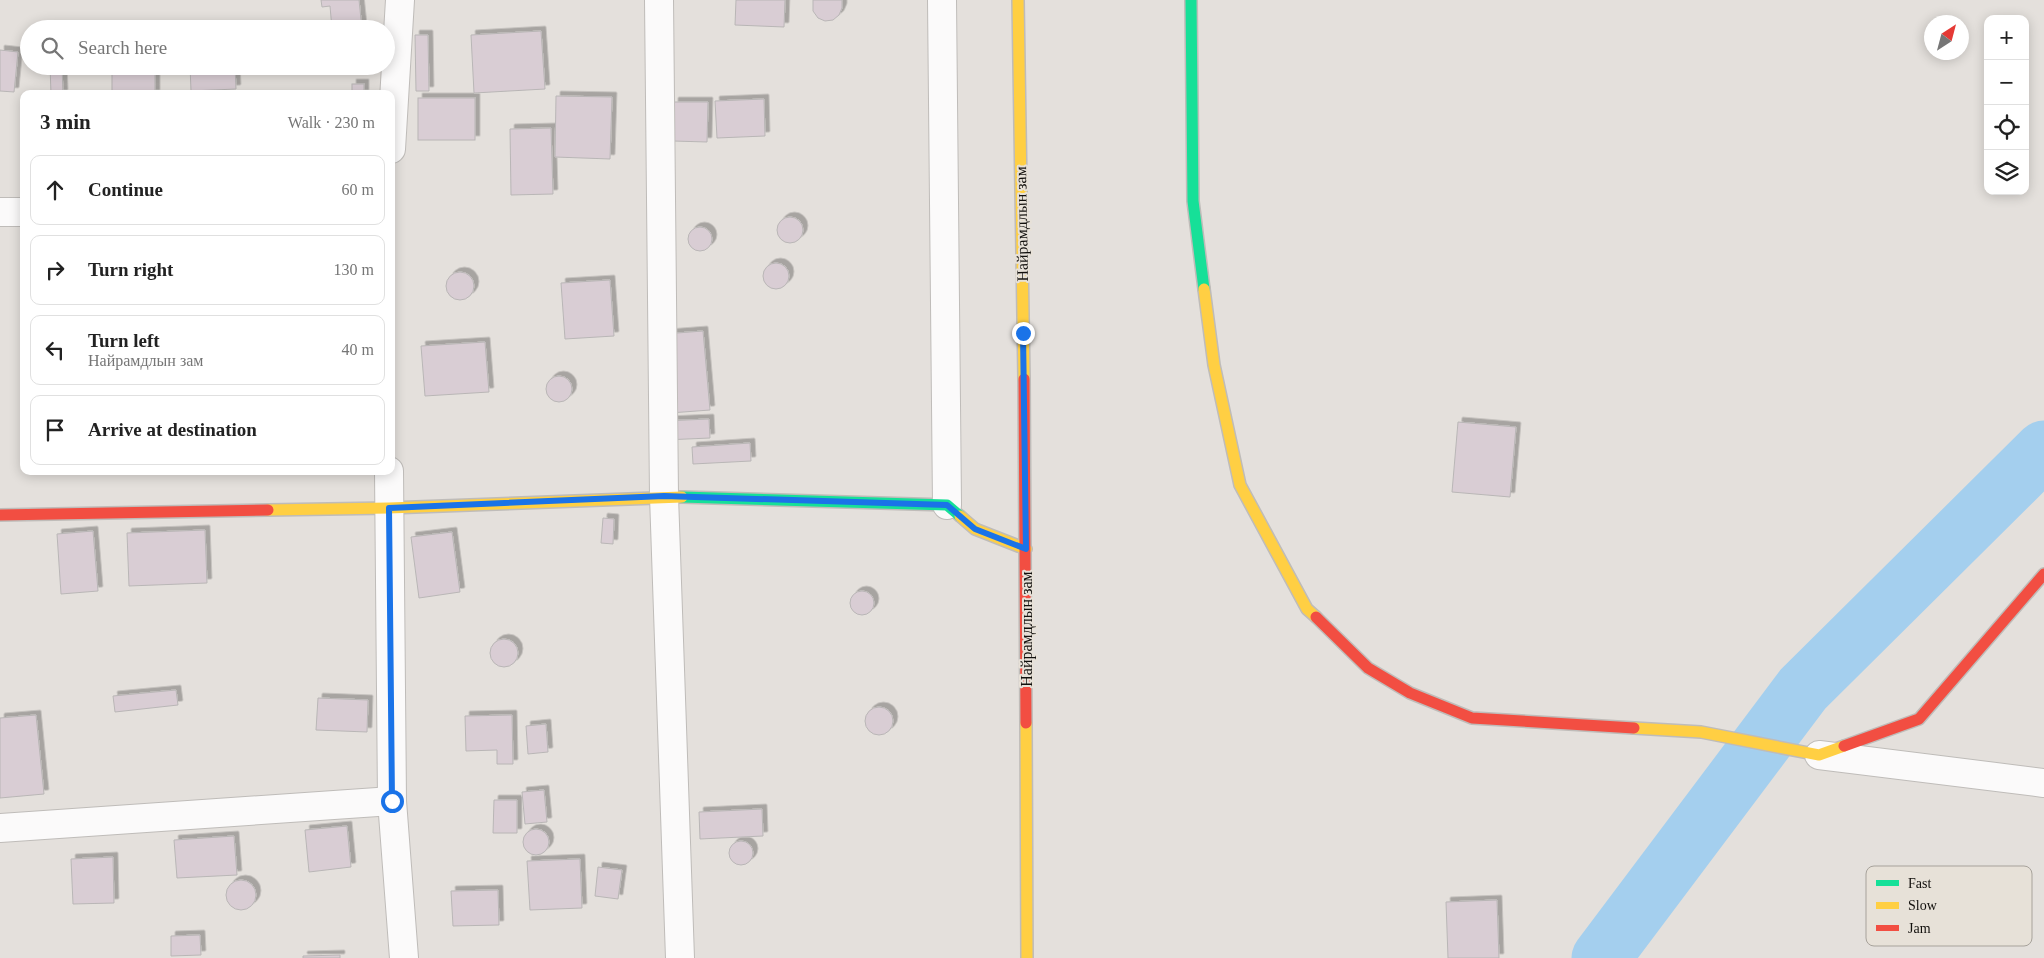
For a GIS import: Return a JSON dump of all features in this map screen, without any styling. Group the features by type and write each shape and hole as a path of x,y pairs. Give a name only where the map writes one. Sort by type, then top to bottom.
{"street":[{"path":"395,90 400,0"},
{"path":"659,0 664,496 680,958"},
{"path":"942,0 947,505"},
{"name":"Найрамдлын зам","path":"1018,0 1026,549 1027,958"},
{"path":"1191,0 1193,201 1214,365 1240,485 1307,609 1368,668 1410,693 1472,718 1701,732 1816,755 2044,783"},
{"path":"0,212 20,212"},
{"path":"389,475 392,801 404,958"},
{"path":"0,515 389,508 664,496 947,505 975,529 1026,549"},
{"path":"1816,755 1919,719 2044,574"},
{"path":"0,828 392,801"}],"building":[{"path":"321,0 359,0 361,20 331,20 330,6 322,7"},
{"path":"736,0 785,0 784,27 735,25"},
{"path":"813,0 842,0 842,8 839,15 833,20 825,21 818,18 813,11"},
{"path":"541,31 545,89 474,93 471,35"},
{"path":"415,35 428,35 429,91 416,91"},
{"path":"0,50 18,52 14,92 0,91"},
{"path":"50,75 62,75 63,90 51,90"},
{"path":"112,75 155,75 155,90 112,90"},
{"path":"190,75 235,75 236,89 191,90"},
{"path":"352,84 364,84 364,90 352,90"},
{"path":"556,96 612,97 610,159 555,157"},
{"path":"418,98 475,98 475,140 418,140"},
{"path":"764,99 765,136 717,138 715,101"},
{"path":"674,102 708,102 707,142 673,141"},
{"path":"551,128 553,194 511,195 510,129"},
{"path":"790,217 799,221 803,230 799,239 790,243 781,239 777,230 781,221"},
{"path":"700,227 709,230 712,239 709,248 700,251 691,248 688,239 691,230"},
{"path":"776,263 785,267 789,276 785,285 776,289 767,285 763,276 767,267"},
{"path":"460,272 470,276 474,286 470,296 460,300 450,296 446,286 450,276"},
{"path":"610,280 614,336 565,339 561,283"},
{"path":"703,331 710,410 670,413 664,334"},
{"path":"485,342 489,392 425,396 421,346"},
{"path":"559,376 568,380 572,389 568,398 559,402 550,398 546,389 550,380"},
{"path":"709,419 710,438 664,440 663,421"},
{"path":"1458,422 1516,427 1510,497 1452,492"},
{"path":"750,443 751,461 693,464 692,447"},
{"path":"603,518 614,519 613,544 601,543"},
{"path":"205,530 207,583 129,586 127,533"},
{"path":"93,531 98,591 61,594 57,534"},
{"path":"452,532 460,592 419,598 411,537"},
{"path":"862,591 871,594 874,603 871,612 862,615 853,612 850,603 853,594"},
{"path":"504,639 514,643 518,653 514,663 504,667 494,663 490,653 494,643"},
{"path":"176,690 178,705 115,712 113,696"},
{"path":"318,698 368,700 367,732 316,730"},
{"path":"879,707 889,711 893,721 889,731 879,735 869,731 865,721 869,711"},
{"path":"36,715 44,794 0,798 0,718"},
{"path":"512,715 513,764 497,764 497,750 466,751 465,716"},
{"path":"546,724 548,752 528,754 526,726"},
{"path":"544,790 547,822 525,824 522,792"},
{"path":"494,800 517,800 517,833 493,833"},
{"path":"762,809 763,836 700,839 699,812"},
{"path":"347,826 351,867 309,872 305,830"},
{"path":"536,829 545,833 549,842 545,851 536,855 527,851 523,842 527,833"},
{"path":"234,836 237,875 177,878 174,840"},
{"path":"741,841 750,844 753,853 750,862 741,865 732,862 729,853 732,844"},
{"path":"113,857 114,903 73,904 71,859"},
{"path":"580,859 582,908 530,910 527,861"},
{"path":"598,867 622,870 618,899 595,896"},
{"path":"241,880 252,884 256,895 252,906 241,910 230,906 226,895 230,884"},
{"path":"498,890 499,925 453,926 451,891"},
{"path":"1497,900 1499,958 1448,958 1446,902"},
{"path":"200,935 201,955 171,956 171,936"},
{"path":"340,955 340,958 303,958 303,956"}],"waterway":[{"path":"1601,958 1803,689 2044,450"}],"traffic: fast":[{"path":"1191,0 1193,201 1204,289"},
{"path":"682,497 947,505 960,516"}],"traffic: slow":[{"path":"1018,0 1024,379"},
{"path":"1204,289 1214,365 1240,485 1307,609 1316,617"},
{"path":"268,510 389,508 682,497"},
{"path":"960,516 975,529 1026,549"},
{"path":"1026,723 1027,958"},
{"path":"1634,728 1701,732 1819,755 1844,746"}],"traffic: jam":[{"path":"1024,379 1026,723"},
{"path":"0,515 268,510"},
{"path":"1844,746 1919,719 2044,574"},
{"path":"1316,617 1368,668 1410,693 1472,718 1634,728"}],"route":[{"path":"392,801 389,508 664,496 947,505 975,529 1026,549 1023,333"}]}
